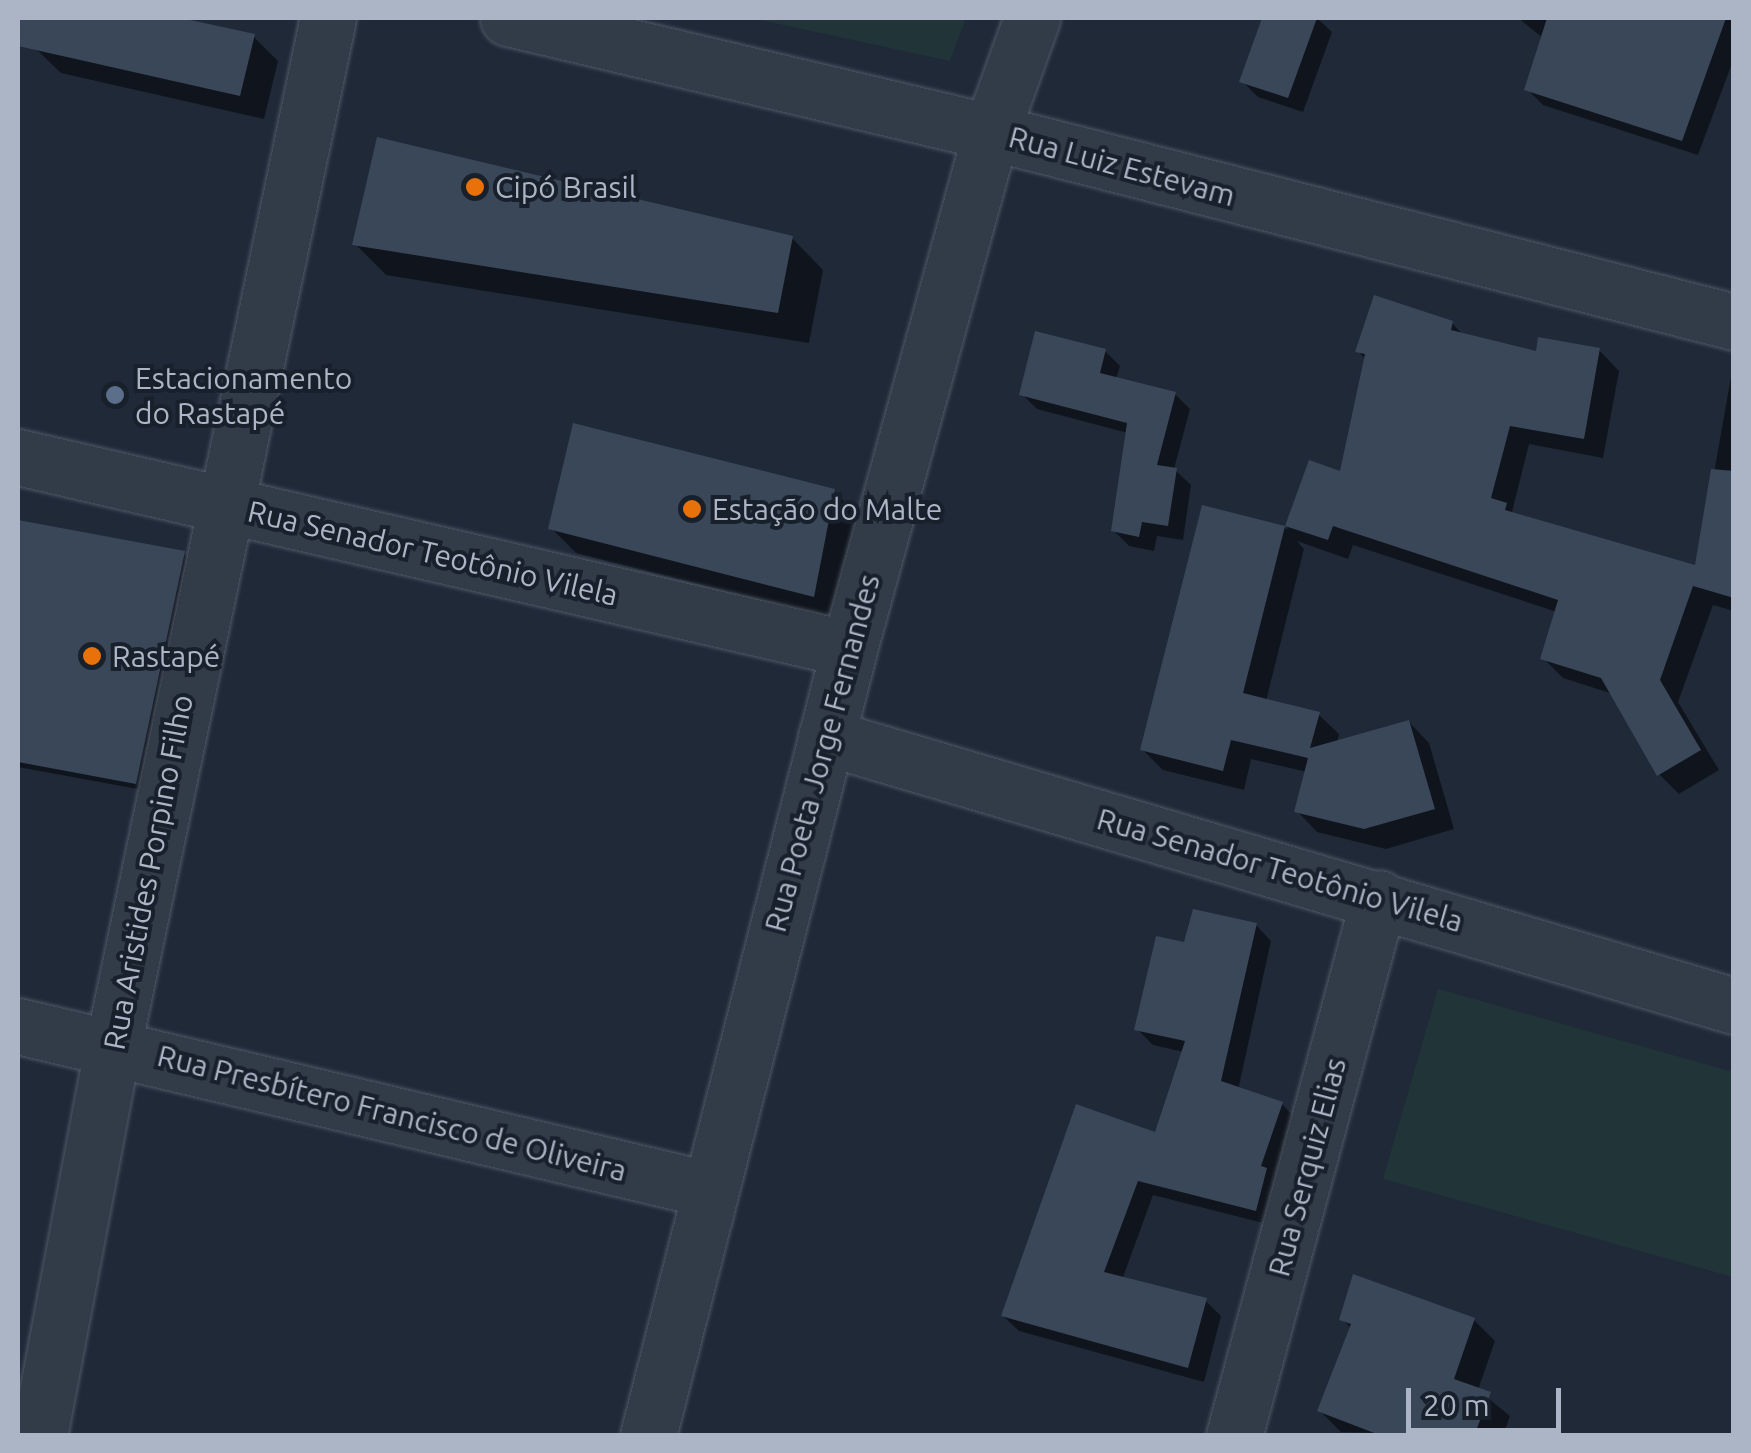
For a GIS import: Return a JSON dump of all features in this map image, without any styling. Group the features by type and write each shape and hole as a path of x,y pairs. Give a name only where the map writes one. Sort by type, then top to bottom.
{"street":[{"name":"Rua Aristides Porpino Filho","path":"39,1436 113,1046 328,18"},
{"name":"Rua Luiz Estevam","path":"508,18 992,132 1734,322"},
{"name":"Rua Poeta Jorge Fernandes","path":"648,1436 707,1189 849,649 992,132 1032,18"},
{"name":"Rua Senador Teotônio Vilela","path":"18,458 849,649"},
{"name":"Rua Senador Teotônio Vilela","path":"826,737 1734,1006"},
{"name":"Rua Serquiz Elias","path":"1234,1436 1379,898"},
{"name":"Rua Presbítero Francisco de Oliveira","path":"18,1026 707,1189"}],"green space":[{"path":"752,18 966,18 950,61"},
{"path":"1438,989 1733,1072 1733,1277 1383,1179"}],"building":[{"path":"18,18 181,18 255,34 240,96 18,46"},
{"path":"1262,18 1317,18 1288,98 1239,82"},
{"path":"1547,18 1726,18 1682,141 1524,90"},
{"name":"Cipó Brasil","path":"377,137 793,236 778,313 352,245"},
{"path":"1374,295 1453,321 1451,330 1536,351 1538,337 1600,348 1584,439 1510,426 1491,498 1507,503 1505,510 1695,565 1711,469 1734,471 1734,598 1693,586 1660,680 1701,750 1657,776 1601,678 1540,659 1558,600 1333,526 1328,540 1285,526 1309,460 1340,471 1365,354 1355,352"},
{"path":"1035,331 1106,349 1100,373 1176,392 1157,465 1177,468 1168,526 1142,522 1139,537 1111,531 1127,423 1019,395"},
{"name":"Estação do Malte","path":"573,423 835,489 814,597 548,529"},
{"path":"1202,505 1285,526 1243,693 1320,712 1310,748 1409,720 1435,809 1364,829 1294,812 1308,758 1231,740 1223,771 1140,750"},
{"name":"Rastapé","path":"18,520 185,551 136,784 18,762"},
{"path":"1193,909 1257,923 1221,1081 1283,1102 1261,1166 1267,1168 1256,1211 1138,1181 1104,1272 1207,1298 1188,1368 1001,1316 1076,1104 1155,1132 1185,1041 1134,1030 1156,936 1184,942"},
{"path":"1353,1274 1475,1318 1454,1379 1491,1392 1474,1436 1382,1436 1317,1411 1351,1324 1339,1320"}],"place":[{"name":"Cipó Brasil","path":"475,187"},
{"name":"Estacionamento do Rastapé","path":"115,395"},
{"name":"Estação do Malte","path":"692,509"},
{"name":"Rastapé","path":"92,656"}]}
